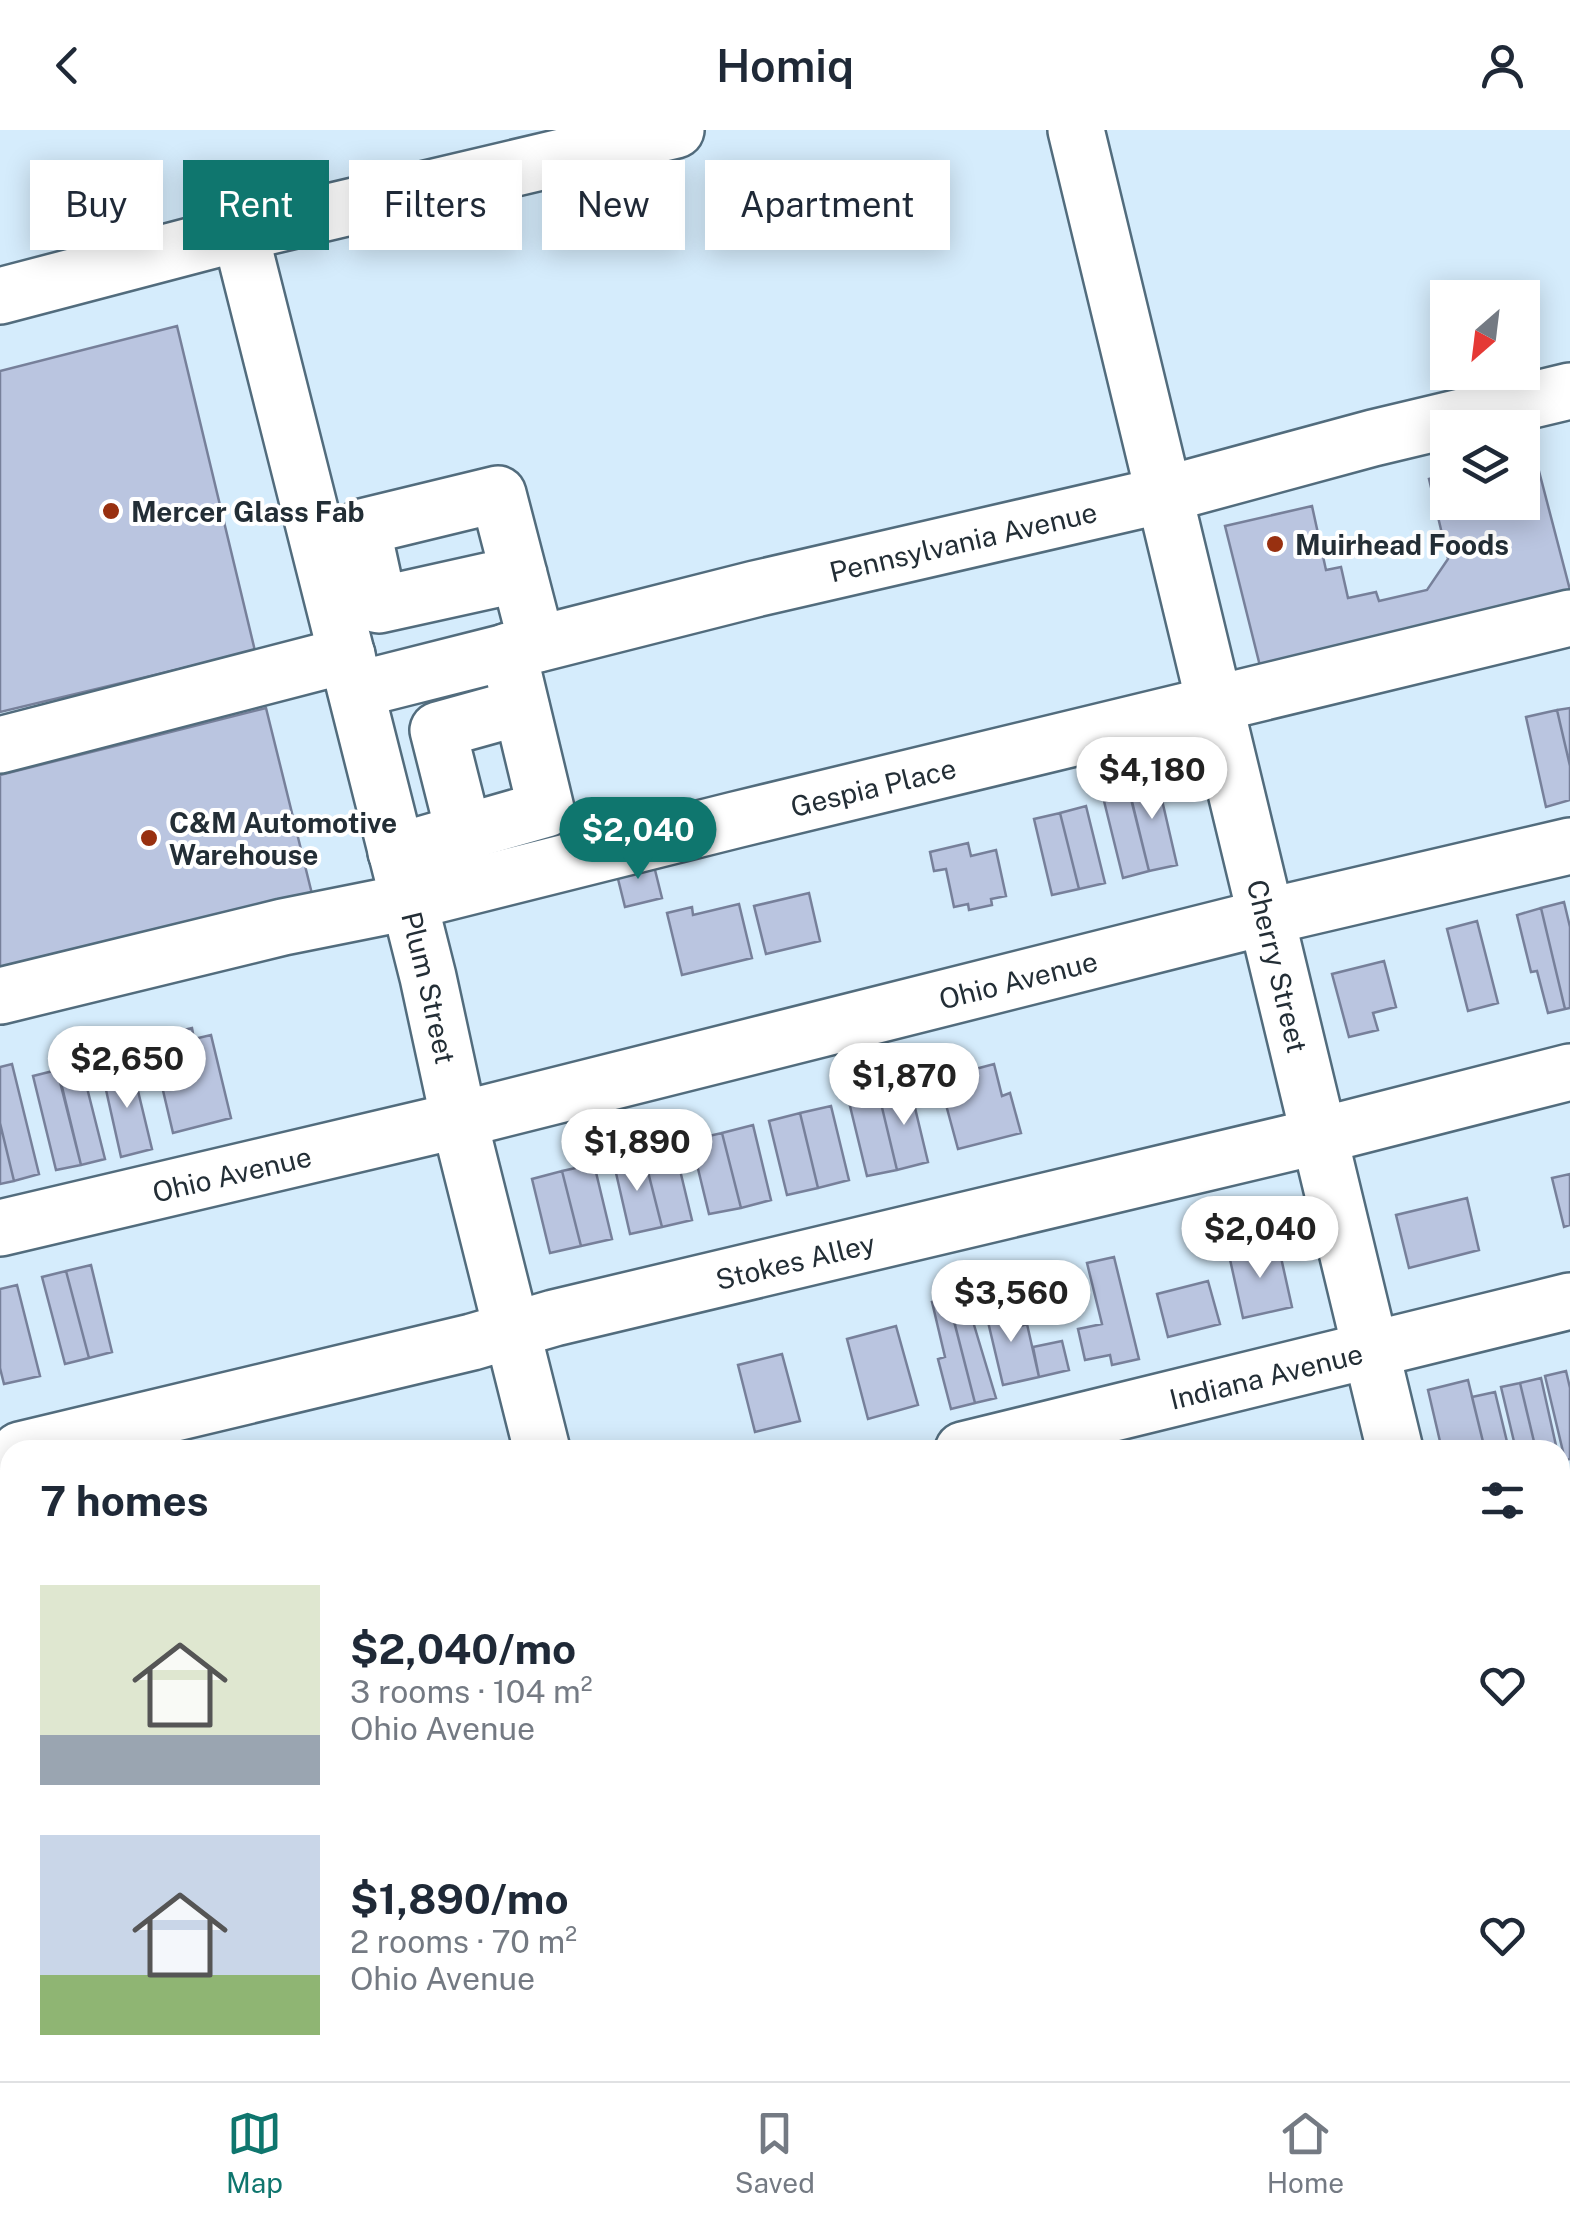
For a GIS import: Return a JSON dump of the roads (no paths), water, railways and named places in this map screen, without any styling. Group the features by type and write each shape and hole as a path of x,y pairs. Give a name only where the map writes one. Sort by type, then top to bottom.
{"street":[{"path":"329,212 676,130"},
{"name":"Cherry Street","path":"1076,130 1393,1440"},
{"path":"0,296 183,248"},
{"name":"Plum Street","path":"246,250 348,566 351,672 539,1440"},
{"name":"Pennsylvania Avenue","path":"0,745 351,672 523,648 755,589 1163,495 1373,438 1570,391"},
{"path":"402,877 464,833 546,809 521,707 519,574 498,494 362,526 348,566 380,605 519,574"},
{"name":"Gespia Place","path":"0,996 282,927 402,877 734,820 1570,618"},
{"path":"464,833 438,730 521,707"},
{"name":"Ohio Avenue","path":"0,1228 460,1120 1266,917 1570,846"},
{"name":"Stokes Alley","path":"61,1440 1570,1072"},
{"name":"Indiana Avenue","path":"1004,1440 1570,1301"}],"place":[{"name":"Mercer Glass Fab","path":"111,511"},
{"name":"Muirhead Foods","path":"1275,544"},
{"name":"C&M Automotive Warehouse","path":"149,838"}]}
